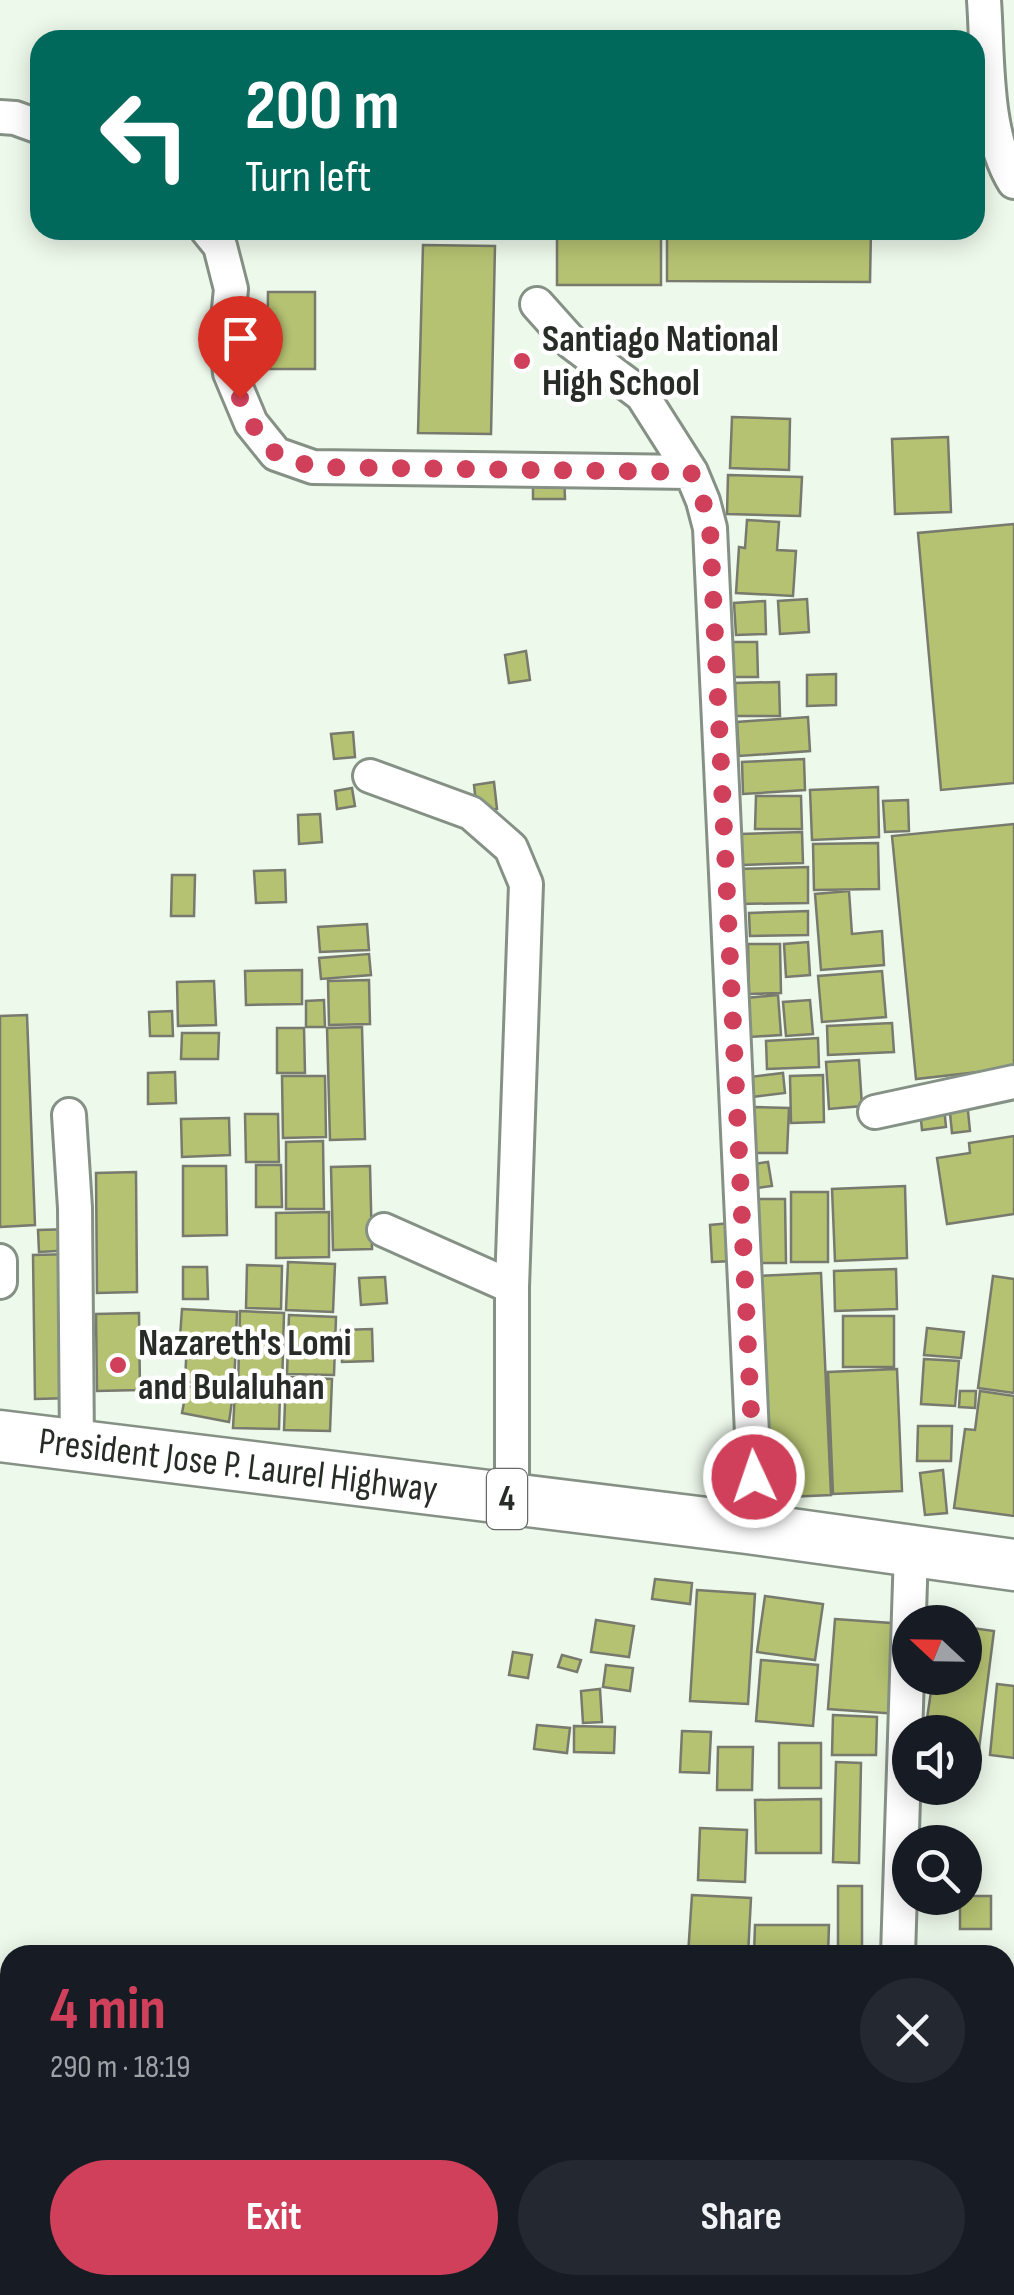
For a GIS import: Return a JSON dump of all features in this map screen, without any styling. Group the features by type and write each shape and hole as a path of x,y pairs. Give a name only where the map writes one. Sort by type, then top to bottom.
{"highway":[{"name":"President Jose P. Laurel Highway","path":"0,1436 1014,1564"}],"street":[{"path":"984,0 992,106 1004,163 1014,182"},
{"path":"992,106 998,76 1014,44"},
{"path":"0,117 30,123"},
{"path":"215,240 231,289 226,338 230,373 251,423 276,454 313,467 691,472"},
{"path":"537,304 570,342 642,395 691,472 710,528 754,1477 747,1528"},
{"path":"370,776 471,812 510,848 526,884 512,1288 512,1500"},
{"path":"876,1112 1014,1082"},
{"path":"69,1115 75,1208 77,1446"},
{"path":"384,1230 512,1288"},
{"path":"0,1261 0,1282"},
{"path":"898,1945 912,1551"}],"building":[{"path":"557,240 661,240 661,285 557,285"},
{"path":"667,240 871,240 870,282 667,281"},
{"path":"423,245 495,246 491,434 418,433"},
{"path":"268,292 315,292 315,369 267,369"},
{"path":"732,417 790,419 789,470 730,468"},
{"path":"948,437 951,512 895,514 892,439"},
{"path":"533,473 564,473 565,499 533,499"},
{"path":"728,475 802,477 800,516 727,514"},
{"path":"747,520 779,522 777,550 796,551 793,596 736,593 739,547 745,548"},
{"path":"1014,524 1014,783 941,790 918,533"},
{"path":"807,599 809,632 780,634 778,601"},
{"path":"765,601 766,634 736,635 734,603"},
{"path":"732,642 757,642 758,677 733,677"},
{"path":"526,651 530,680 509,683 505,655"},
{"path":"836,674 836,705 807,706 807,675"},
{"path":"779,682 780,716 735,716 735,683"},
{"path":"808,717 810,751 739,756 737,722"},
{"path":"353,732 355,757 334,759 331,734"},
{"path":"804,759 805,790 743,794 742,762"},
{"path":"494,782 497,809 477,812 474,785"},
{"path":"878,787 879,837 812,840 810,790"},
{"path":"352,788 355,806 337,809 335,791"},
{"path":"756,796 801,796 802,829 755,829"},
{"path":"908,800 909,831 885,832 883,801"},
{"path":"320,814 322,842 299,844 298,815"},
{"path":"1014,824 1014,1068 916,1079 892,836"},
{"path":"802,832 803,863 742,865 741,834"},
{"path":"878,843 879,889 814,890 813,844"},
{"path":"808,867 808,903 736,904 735,869"},
{"path":"285,870 286,902 256,903 254,871"},
{"path":"172,875 195,875 194,916 171,916"},
{"path":"849,891 852,934 882,931 884,965 821,970 815,894"},
{"path":"808,911 808,935 750,936 749,913"},
{"path":"367,924 369,950 320,952 318,927"},
{"path":"808,942 810,975 786,977 784,944"},
{"path":"748,944 780,944 781,993 749,994"},
{"path":"369,954 371,975 321,979 319,958"},
{"path":"302,970 302,1004 246,1005 245,971"},
{"path":"882,971 886,1017 822,1022 818,976"},
{"path":"369,980 370,1024 329,1025 328,981"},
{"path":"214,981 216,1025 178,1026 177,982"},
{"path":"778,995 781,1035 750,1037 746,998"},
{"path":"324,1000 325,1027 306,1027 306,1001"},
{"path":"810,1000 813,1034 786,1036 783,1002"},
{"path":"172,1011 173,1036 150,1036 149,1012"},
{"path":"27,1015 35,1225 0,1227 0,1016"},
{"path":"892,1023 894,1052 828,1055 827,1026"},
{"path":"362,1027 365,1139 330,1140 327,1028"},
{"path":"277,1028 304,1028 305,1073 277,1073"},
{"path":"182,1033 219,1033 218,1059 181,1059"},
{"path":"818,1038 819,1067 767,1069 766,1041"},
{"path":"859,1060 862,1106 829,1109 826,1062"},
{"path":"175,1072 176,1103 148,1104 148,1073"},
{"path":"783,1073 785,1093 752,1097 750,1077"},
{"path":"823,1075 824,1122 791,1123 790,1076"},
{"path":"282,1076 325,1076 326,1137 283,1138"},
{"path":"967,1101 970,1131 952,1133 949,1103"},
{"path":"754,1107 789,1108 787,1153 753,1153"},
{"path":"944,1107 946,1127 922,1130 920,1110"},
{"path":"245,1114 278,1114 279,1162 246,1162"},
{"path":"229,1118 230,1155 182,1157 181,1119"},
{"path":"1014,1136 1014,1214 947,1224 937,1158 970,1153 969,1143"},
{"path":"323,1141 324,1209 286,1209 286,1142"},
{"path":"768,1162 772,1186 757,1188 754,1164"},
{"path":"256,1165 281,1165 282,1207 256,1207"},
{"path":"183,1166 226,1166 227,1235 183,1236"},
{"path":"370,1166 372,1249 333,1250 331,1167"},
{"path":"136,1172 137,1292 97,1293 96,1173"},
{"path":"905,1186 907,1258 835,1261 832,1189"},
{"path":"791,1192 828,1192 828,1262 791,1262"},
{"path":"753,1199 785,1199 786,1263 754,1263"},
{"path":"329,1212 329,1257 276,1258 276,1213"},
{"path":"731,1223 734,1261 712,1262 710,1225"},
{"path":"74,1229 75,1250 39,1252 38,1230"},
{"path":"73,1254 74,1398 35,1399 33,1255"},
{"path":"288,1262 335,1264 333,1312 286,1310"},
{"path":"247,1265 282,1266 281,1309 246,1308"},
{"path":"183,1267 207,1267 208,1299 183,1299"},
{"path":"896,1269 897,1309 835,1311 834,1271"},
{"path":"821,1273 831,1495 765,1498 755,1276"},
{"path":"993,1276 1014,1279 1014,1393 978,1388"},
{"path":"385,1277 387,1303 361,1305 359,1278"},
{"path":"182,1309 237,1312 236,1339 180,1337"},
{"path":"240,1311 284,1313 282,1389 238,1388"},
{"path":"139,1313 140,1390 97,1391 96,1314"},
{"path":"289,1315 336,1317 334,1375 287,1374"},
{"path":"843,1316 894,1316 894,1367 843,1367"},
{"path":"927,1328 964,1332 961,1358 924,1355"},
{"path":"372,1329 373,1361 342,1362 341,1330"},
{"path":"187,1340 236,1342 234,1384 185,1382"},
{"path":"924,1359 959,1361 955,1406 921,1404"},
{"path":"897,1369 902,1491 833,1494 828,1372"},
{"path":"286,1377 332,1379 330,1431 284,1430"},
{"path":"187,1386 233,1394 229,1422 182,1413"},
{"path":"960,1391 976,1391 975,1408 959,1407"},
{"path":"980,1391 1014,1396 1014,1516 954,1508 965,1429 975,1430"},
{"path":"235,1392 280,1393 279,1429 233,1428"},
{"path":"918,1426 952,1426 951,1461 917,1461"},
{"path":"943,1470 947,1513 925,1515 920,1473"},
{"path":"655,1579 692,1583 690,1604 652,1599"},
{"path":"697,1590 755,1594 748,1704 690,1701"},
{"path":"765,1596 823,1604 815,1660 757,1652"},
{"path":"835,1619 892,1623 892,1695 899,1695 898,1714 828,1709"},
{"path":"596,1620 634,1626 629,1657 591,1652"},
{"path":"982,1629 994,1631 982,1726 982,1715 928,1715 930,1695 982,1695"},
{"path":"513,1652 532,1655 528,1678 509,1675"},
{"path":"562,1655 581,1660 577,1672 558,1667"},
{"path":"761,1660 818,1665 813,1726 756,1721"},
{"path":"606,1665 633,1668 630,1691 603,1687"},
{"path":"997,1684 1014,1686 1014,1758 990,1755"},
{"path":"600,1689 602,1722 583,1723 581,1691"},
{"path":"833,1715 877,1717 876,1755 832,1755"},
{"path":"537,1725 570,1728 567,1753 534,1749"},
{"path":"574,1726 615,1727 614,1753 574,1752"},
{"path":"682,1731 711,1732 709,1773 680,1772"},
{"path":"779,1743 821,1743 821,1788 779,1788"},
{"path":"718,1747 753,1747 752,1790 717,1790"},
{"path":"836,1762 861,1763 859,1863 833,1862"},
{"path":"821,1799 821,1853 756,1853 755,1800"},
{"path":"700,1828 747,1830 745,1882 698,1880"},
{"path":"838,1886 862,1886 862,1945 838,1945"},
{"path":"692,1895 751,1898 749,1945 689,1945"},
{"path":"982,1896 991,1896 991,1929 960,1929 960,1915 982,1915"},
{"path":"755,1925 829,1925 828,1945 754,1945"}],"place":[{"name":"Santiago National High School","path":"522,361"},
{"name":"Nazareth's Lomi and Bulaluhan","path":"118,1365"}],"route":[{"path":"240,398 251,423 276,454 313,467 691,472 710,528 754,1477"}]}
